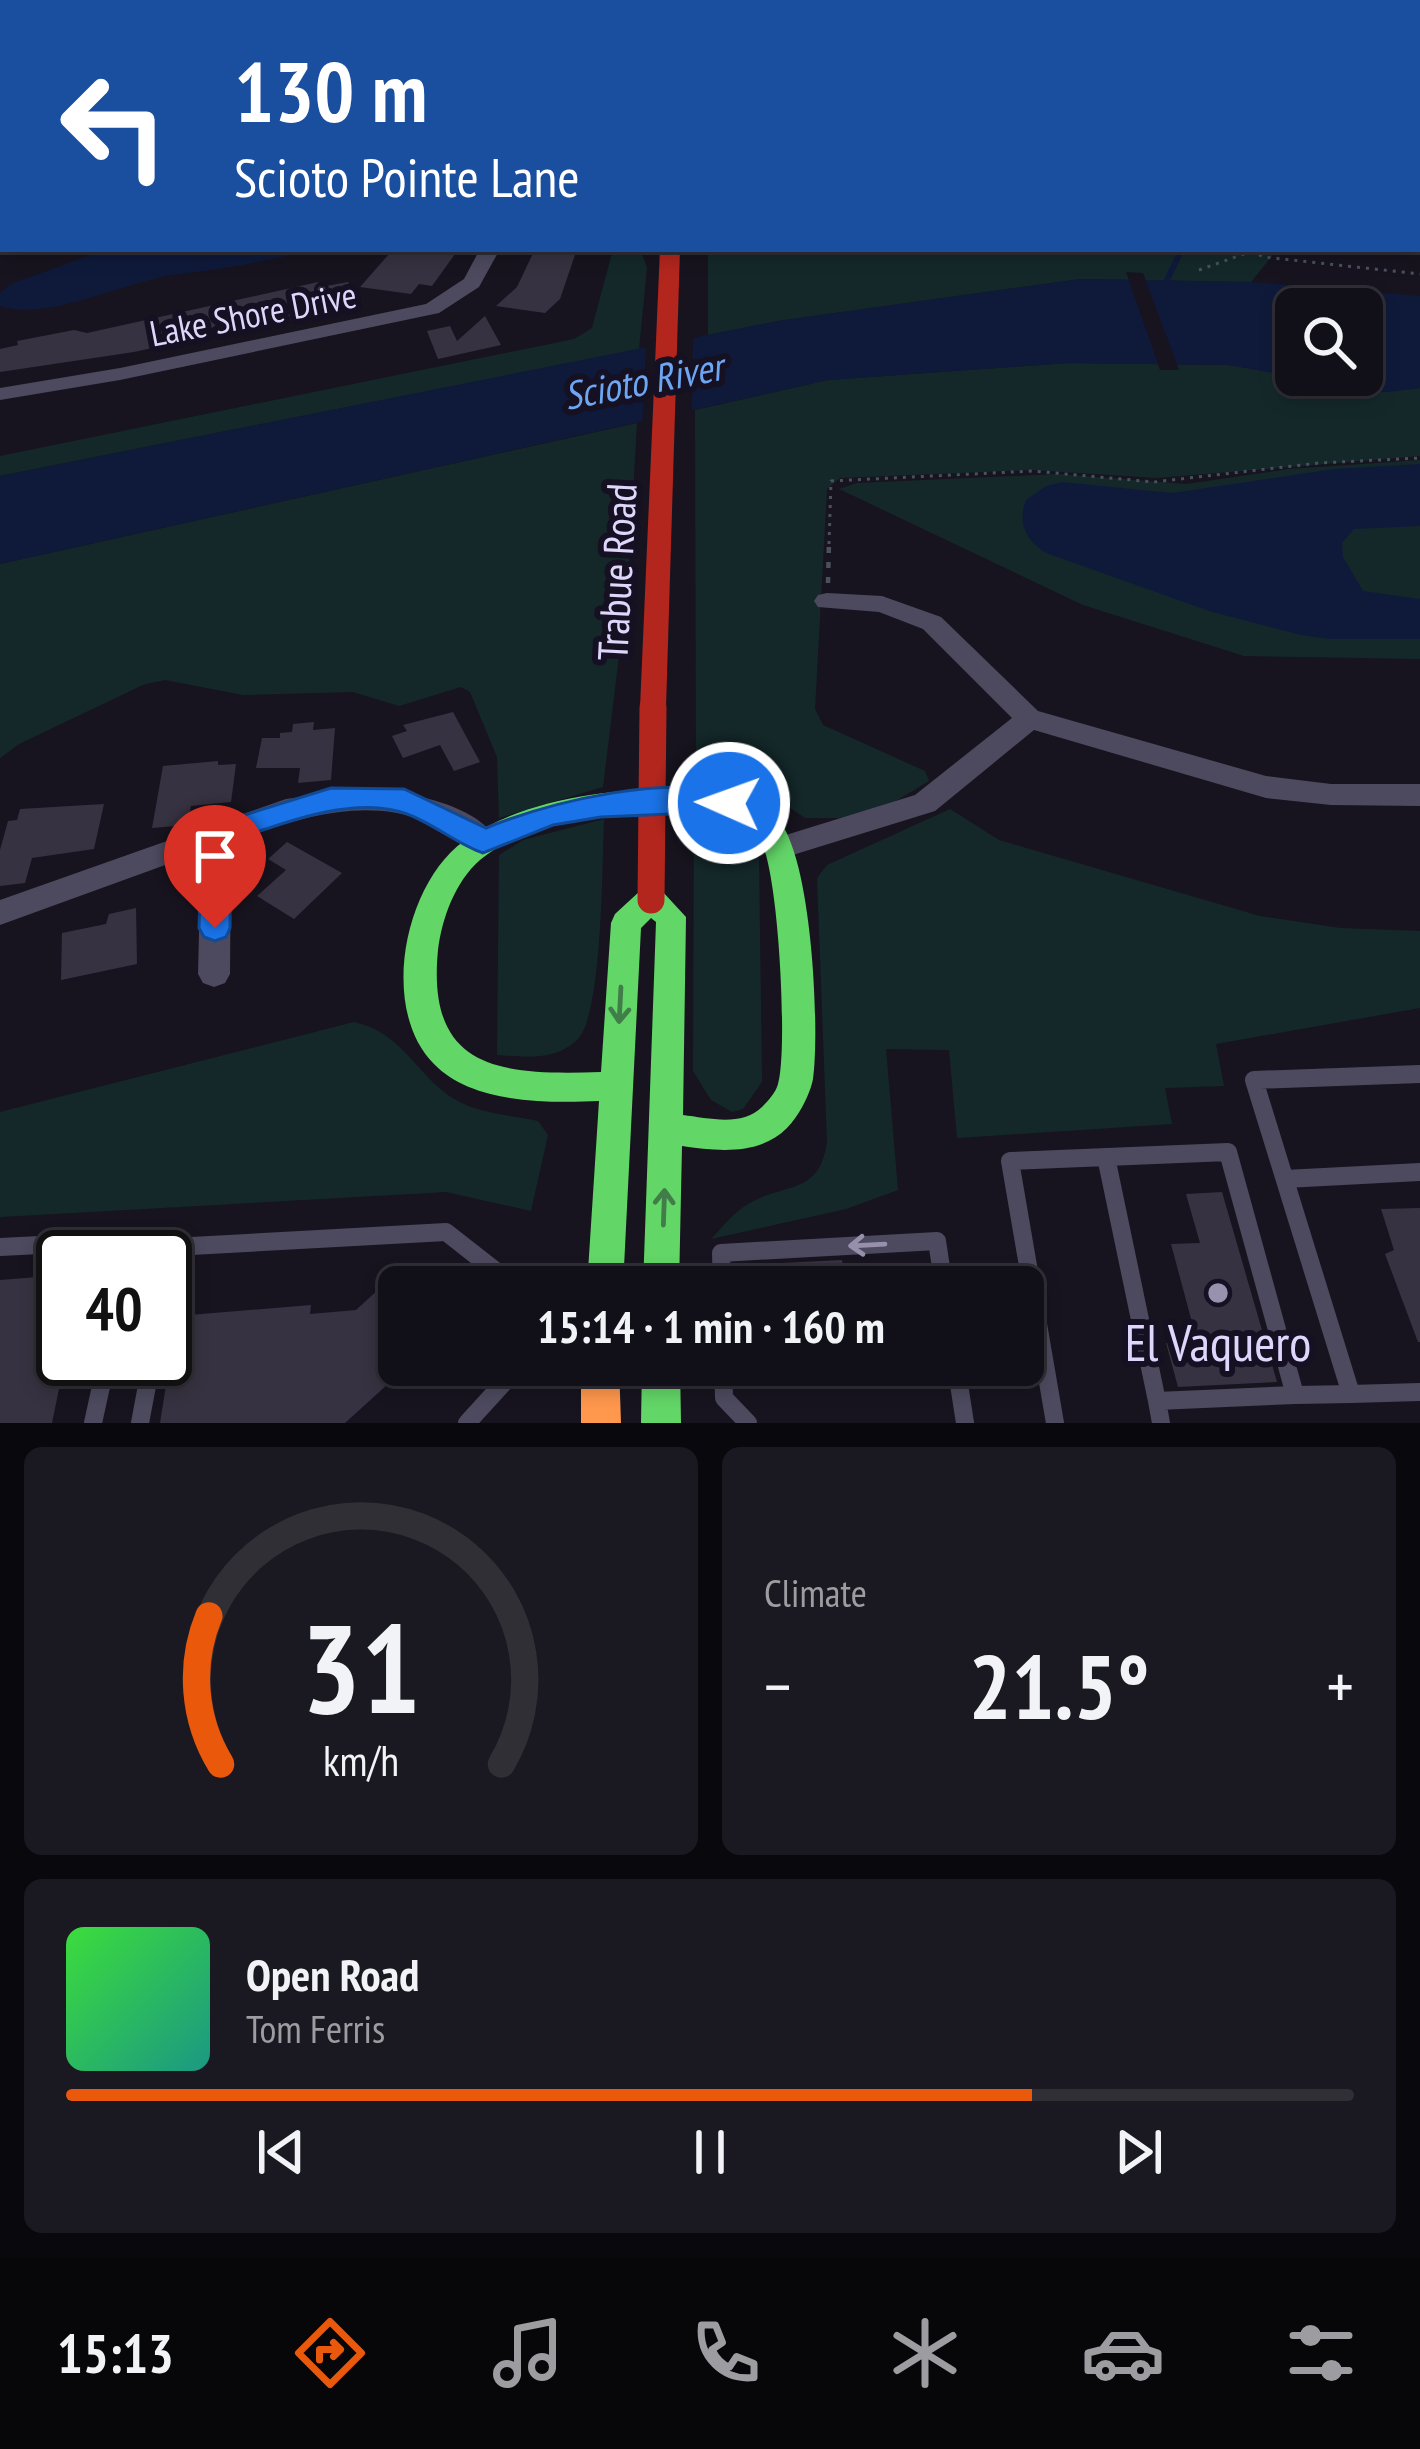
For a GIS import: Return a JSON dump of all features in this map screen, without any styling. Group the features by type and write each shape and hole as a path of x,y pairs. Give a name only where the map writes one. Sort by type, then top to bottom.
{"main road":[{"name":"Trabue Road","path":"606,1266 626,923 651,899 652,708 664,504 670,255"},
{"path":"615,1086 544,1091 477,1077 435,1044 422,1023 416,999 427,920 440,891 483,841 550,814 690,800 729,803 763,820 784,847 796,1082 789,1108 768,1129 739,1138 668,1128"},
{"name":"Trabue Road","path":"651,899 671,916 662,1266"},
{"path":"600,1386 601,1423"},
{"path":"661,1386 661,1423"}],"street":[{"name":"Lake Shore Drive","path":"0,394 144,370 432,309 472,283 488,252"},
{"path":"827,601 882,604 932,623 1029,718 1100,734 1246,783 1333,796 1420,795"},
{"path":"784,847 925,803 1029,718"},
{"path":"0,914 286,810 331,799 404,800 464,826 483,841"},
{"path":"214,974 216,835"}],"lane":[{"path":"1351,1394 1254,1080 1420,1074"},
{"path":"1055,1423 1010,1161 1228,1152 1295,1395"},
{"path":"1106,1157 1161,1423"},
{"path":"1285,1179 1420,1172"},
{"path":"192,1246 446,1232 489,1266"},
{"path":"721,1266 721,1253 937,1241 941,1266"},
{"path":"0,1247 36,1245"},
{"path":"93,1423 101,1386"},
{"path":"140,1423 147,1386"},
{"path":"467,1423 501,1386"},
{"path":"724,1386 724,1398 748,1423"},
{"path":"959,1386 965,1423"},
{"path":"1157,1401 1420,1392"}],"path":[{"path":"1198,270 1254,252"},
{"path":"1264,252 1420,274"},
{"path":"827,601 831,481 1034,471 1154,482 1319,463 1420,458"}],"green space":[{"path":"612,252 641,252 647,267 639,349 0,476 0,456 574,339 592,328"},
{"path":"708,252 1276,252 1251,282 1080,279 708,335"},
{"path":"1069,363 1229,365 1275,373 1275,396 1383,396 1383,391 1420,388 1420,456 1157,478 1032,470 840,478 827,489 815,709 823,725 925,771 929,781 879,811 849,818 805,818 754,784 696,770 695,410 828,380"},
{"path":"637,423 628,582 603,787 499,818 497,757 470,692 461,687 399,706 353,692 243,695 165,680 145,684 19,744 0,758 0,564"},
{"path":"1420,460 1420,659 1244,656 1083,605 839,489 857,483 1058,474 1186,484 1289,469"},
{"path":"950,809 999,840 1260,916 1340,928 1420,931 1420,1008 1216,1044 1224,1086 1165,1088 1172,1124 957,1138 949,1050 886,1049 898,1190 846,1209 711,1239 745,1206 808,1180 823,1160 827,1142 817,878 827,865"},
{"path":"694,811 735,824 749,838 759,859 762,1082 743,1109 732,1112 711,1100 693,1071"},
{"path":"604,819 596,971 586,1025 577,1040 559,1051 539,1056 497,1055 499,855 523,840"},
{"path":"354,1022 395,1043 458,1101 538,1121 548,1135 531,1211 446,1192 0,1217 0,1112"}],"water":[{"path":"99,252 298,252 153,279 40,309 0,306 0,293 11,284"},
{"name":"Scioto River","path":"1080,279 1323,288 1275,288 1275,373 1229,365 1069,363 828,380 0,564 0,476 778,321"},
{"path":"1383,293 1420,296 1420,388 1386,392"},
{"path":"1420,464 1420,526 1354,529 1342,543 1343,557 1363,591 1420,599 1420,639 1330,639 1212,612 1046,553 1033,543 1023,524 1026,500 1062,482 1172,493 1334,469"}],"pier":[{"path":"1126,272 1143,273 1179,370 1160,370"},
{"path":"693,332 692,417 642,428 646,342"}],"building":[{"path":"534,252 576,252 560,299 545,313 496,306 517,287"},
{"path":"389,254 455,254 432,286 419,284 411,294 360,287"},
{"path":"318,282 321,287 348,282 360,306 237,332 234,323 177,335 179,342 134,352 0,372 0,349 18,345 17,341 74,330 87,333"},
{"path":"485,316 501,345 438,359 427,331 450,326 457,341"},
{"path":"453,712 480,762 454,771 440,745 403,758 392,736 407,731 403,725"},
{"path":"314,722 313,730 335,728 331,780 298,783 300,768 256,768 262,738 280,738 280,733 292,732 293,724"},
{"path":"218,761 218,765 236,764 231,802 191,806 187,825 152,828 163,766"},
{"path":"104,804 94,849 32,858 25,883 0,886 0,850 8,821 17,820 20,809"},
{"path":"287,842 342,873 294,919 257,896 286,870 268,859"},
{"path":"136,908 137,964 61,980 62,933 106,924 109,914"},
{"name":"El Vaquero","path":"1222,1192 1277,1382 1178,1387 1166,1343 1197,1341 1171,1244 1200,1243 1186,1194"},
{"path":"1420,1208 1418,1342 1385,1254 1394,1250 1381,1209"},
{"path":"842,1260 843,1266 763,1266"},
{"path":"36,1277 36,1386 60,1386 52,1423 0,1423 0,1280"},
{"path":"378,1290 378,1386 386,1386 345,1423 160,1423 166,1386 192,1386 192,1315 311,1305 310,1314 356,1310"}],"waterway":[{"path":"1163,288 1181,252"}],"traffic: fast":[{"path":"615,1086 501,1081 470,1071 445,1054 428,1029 420,994 423,948 438,896 470,852 493,837 559,813 673,798 740,807 768,827 784,858 793,919 796,1082 774,1119 745,1134 668,1128"},
{"path":"606,1266 626,923 651,900 671,917 662,1266"},
{"path":"661,1386 661,1423"}],"traffic: slow":[{"path":"600,1386 601,1423"}],"traffic: jam":[{"path":"653,708 670,252"},
{"path":"651,900 653,708"}],"place":[{"name":"El Vaquero","path":"1218,1293"}],"route":[{"path":"215,928 216,835 331,799 404,800 464,826 483,841 550,814 601,806 690,800 729,803"}]}
